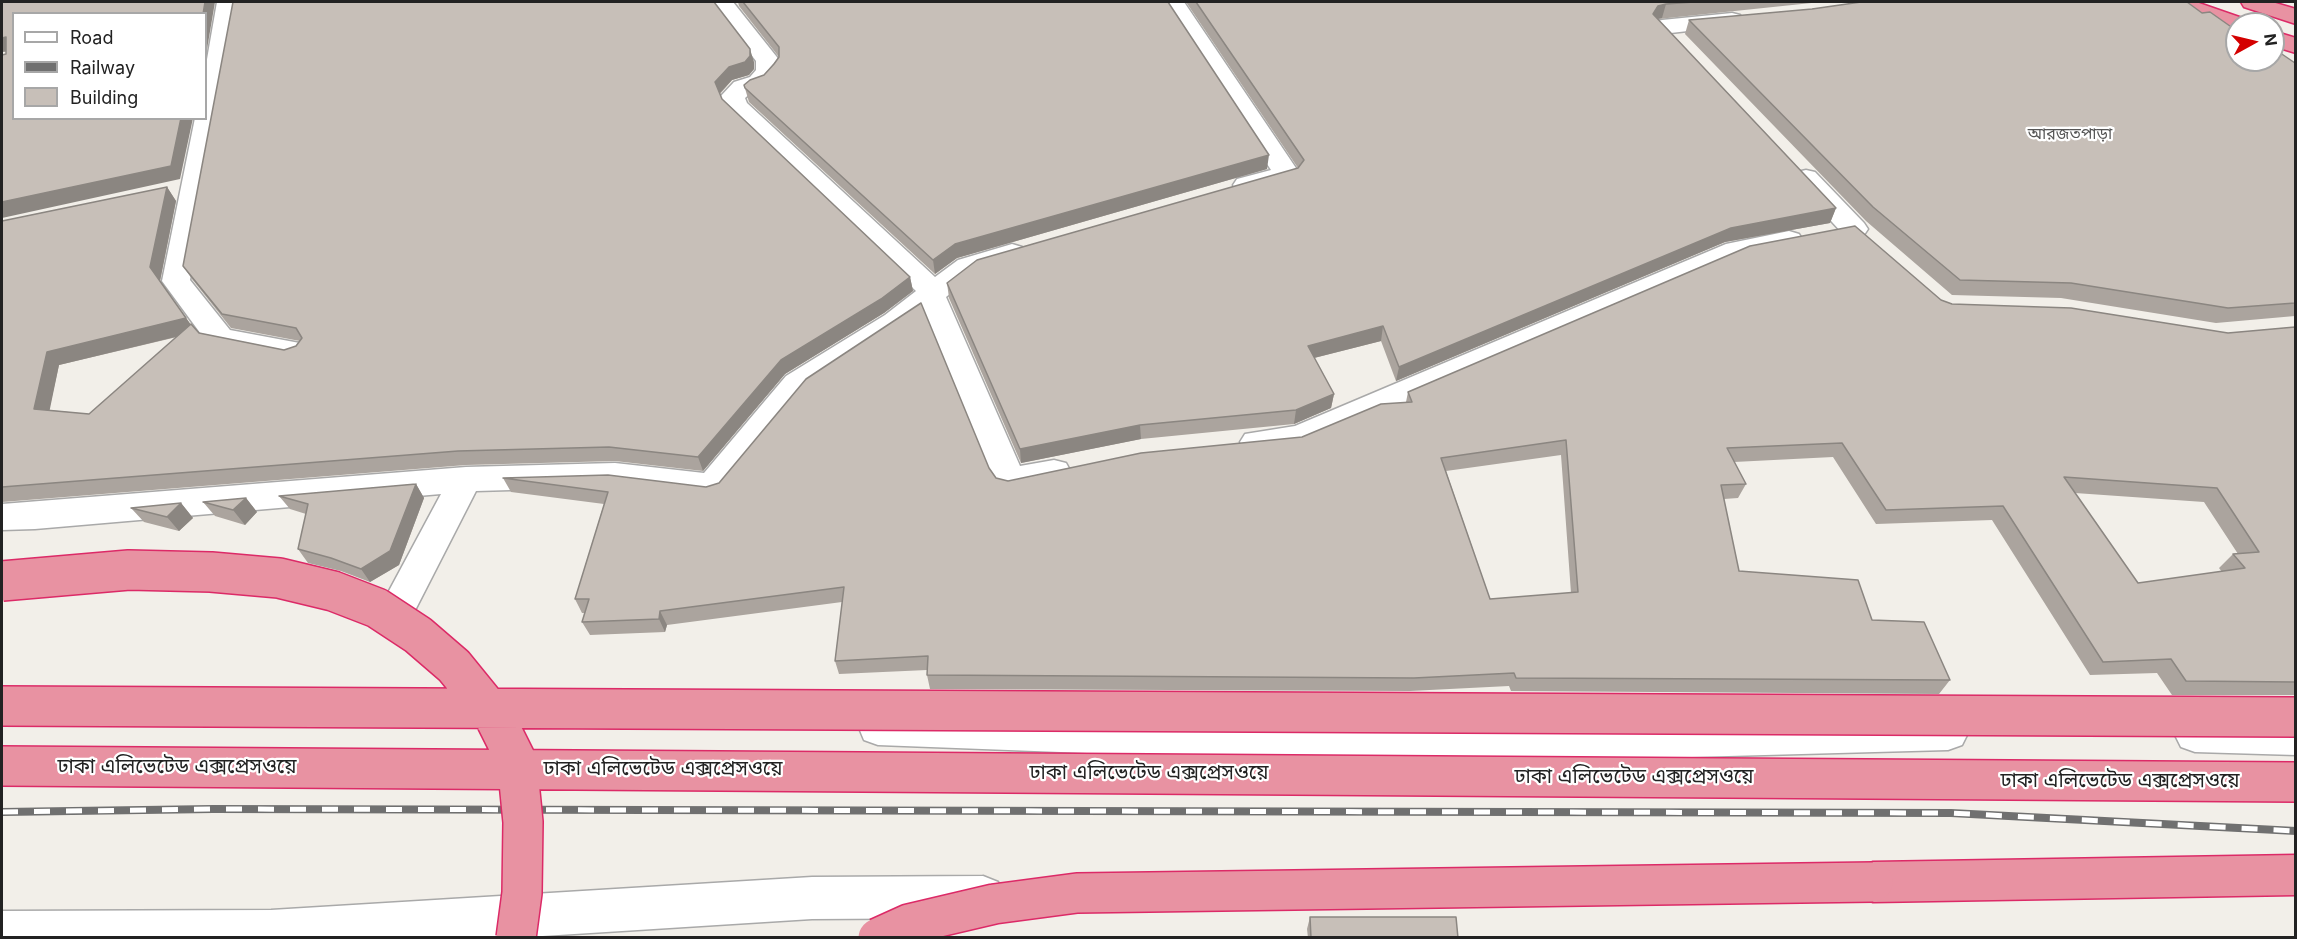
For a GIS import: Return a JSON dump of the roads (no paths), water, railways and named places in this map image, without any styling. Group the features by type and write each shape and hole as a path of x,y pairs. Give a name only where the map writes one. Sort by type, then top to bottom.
{"highway":[{"path":"2177,2 2225,20"},
{"path":"2252,2 2295,17"},
{"path":"2,581 129,570 211,572 279,578 333,591 377,608 418,635 454,666 493,714 517,762 523,822 522,893 516,938"},
{"path":"2,706 2295,717"},
{"name":"ঢাকা এলিভেটেড এক্সপ্রেসওয়ে","path":"2,766 2295,782"},
{"path":"878,938 909,924 994,904 1077,893 2295,875"}],"street":[{"path":"722,2 768,61 768,71 758,82 744,87 732,97 736,106 932,293 1010,481 1087,465"},
{"path":"1173,2 1287,174 1218,193"},
{"path":"207,74 220,12"},
{"path":"1686,52 1662,27 1751,18"},
{"path":"197,120 183,189 176,281 220,338 294,351"},
{"path":"1232,444 1299,437 1736,250 1816,235 1863,236 1790,161"},
{"path":"2,517 466,479 615,475 712,486 797,384 895,322 968,266 1036,246"},
{"path":"393,617 466,479"},
{"path":"2,688 93,687 424,698 880,728 1399,747 2034,731 2295,738"},
{"path":"2,933 270,934 812,898 2295,892"}],"tram line":[{"path":"2,765 230,769 1930,764 2296,783"}],"railway":[{"path":"2,812 213,809 1951,813 2296,831"}],"district":[{"name":"আরজতপাড়া","path":"2070,134"}]}
